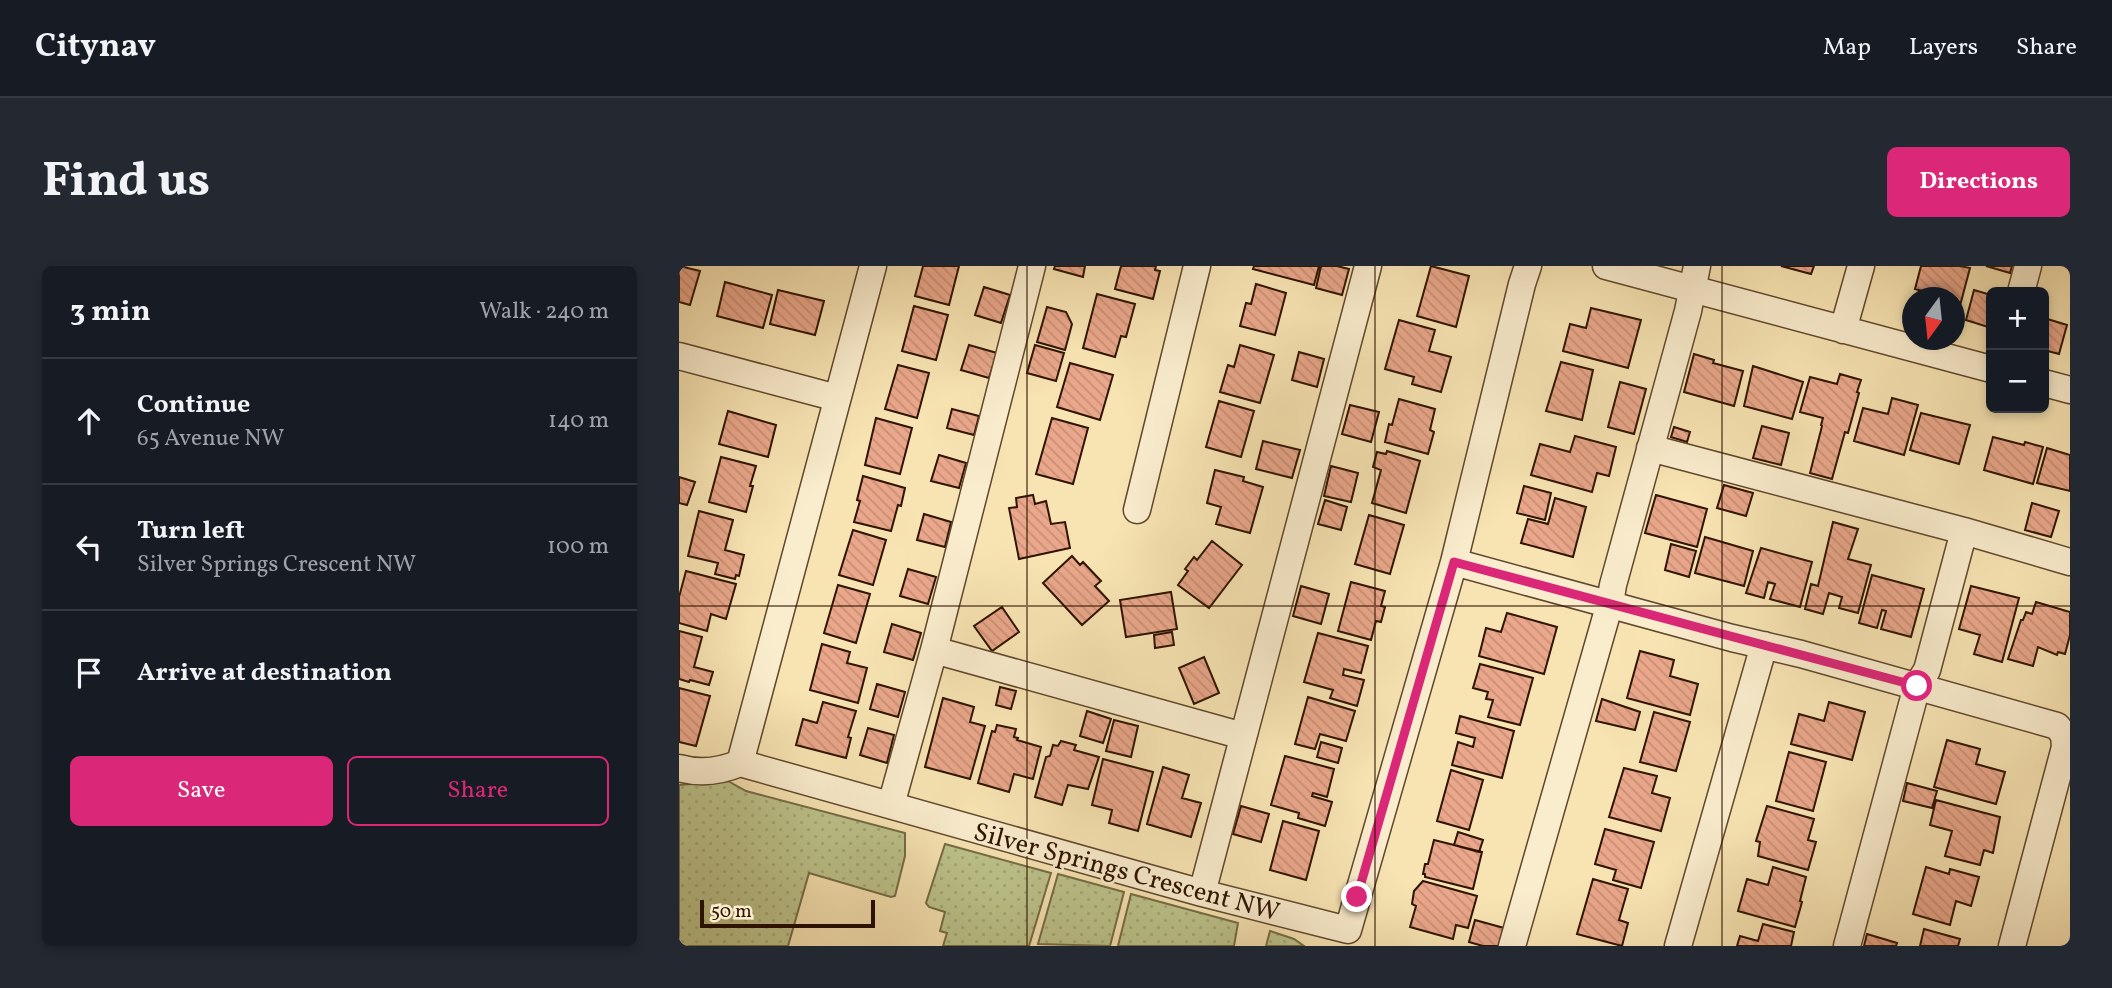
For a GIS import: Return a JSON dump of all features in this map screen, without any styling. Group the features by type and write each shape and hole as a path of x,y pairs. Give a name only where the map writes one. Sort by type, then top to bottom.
{"street":[{"path":"679,768 705,772 724,770 740,763 873,266"},
{"path":"891,805 934,650 1032,266"},
{"path":"1137,510 1197,266"},
{"path":"1202,893 1368,266"},
{"name":"Silver Springs Crescent NW","path":"740,763 1202,893 1346,938 1454,562 1528,266"},
{"path":"1606,266 1694,277 1843,330 1986,368"},
{"path":"1843,330 1861,266"},
{"path":"2022,287 2028,266"},
{"path":"1512,946 1610,603 1688,311 1694,277"},
{"path":"679,356 837,398"},
{"path":"2049,384 2070,390"},
{"path":"1650,448 1964,531 2070,562"},
{"path":"1847,946 1917,686 1927,670 1964,531"},
{"path":"1454,562 2057,726 2064,736 2065,747 2012,946"},
{"path":"1678,946 1764,645"},
{"path":"934,650 1243,736"}],"green space":[{"path":"728,781 746,791 905,833 905,856 895,896 809,873 788,946 679,946 679,785"},
{"path":"945,844 1051,873 1029,946 943,946 947,933 940,931 945,912 929,907 926,903"},
{"path":"1058,874 1124,892 1110,946 1038,944"},
{"path":"1131,894 1238,923 1234,946 1118,946"},
{"path":"1270,931 1294,939 1304,946 1266,946"}],"building":[{"path":"679,266 700,271 690,305 679,302"},
{"path":"923,266 959,266 949,305 915,296"},
{"path":"1055,266 1085,266 1083,277 1054,269"},
{"path":"1121,266 1156,266 1155,270 1160,271 1153,299 1115,289"},
{"path":"1254,266 1319,266 1314,285 1253,269"},
{"path":"1321,266 1349,269 1342,295 1316,288"},
{"path":"1431,266 1469,276 1456,327 1417,316"},
{"path":"1781,266 1814,266 1811,274"},
{"path":"1921,266 1970,268 1965,287 1916,287"},
{"path":"1986,266 2012,266 2010,273"},
{"path":"725,282 772,295 763,328 717,316"},
{"path":"1256,284 1286,293 1275,335 1240,326 1246,303 1251,304"},
{"path":"984,287 1010,295 1001,323 975,315"},
{"path":"778,290 824,301 815,335 770,324"},
{"path":"1974,290 1986,294 1986,326 1966,320"},
{"path":"1097,294 1135,304 1126,337 1121,336 1115,357 1083,348"},
{"path":"914,306 948,315 936,360 902,351"},
{"path":"1047,307 1066,312 1072,324 1065,350 1037,342"},
{"path":"1591,308 1641,320 1628,368 1563,351 1570,324 1586,328"},
{"path":"1399,320 1435,330 1429,351 1451,357 1441,392 1412,384 1414,377 1385,369"},
{"path":"2049,320 2067,325 2059,354 2049,351"},
{"path":"969,345 997,353 989,378 961,370"},
{"path":"1035,345 1064,353 1056,381 1027,373"},
{"path":"1240,345 1274,355 1260,403 1220,392 1228,365 1234,367"},
{"path":"1299,352 1324,359 1317,387 1292,380"},
{"path":"1694,354 1714,360 1713,363 1743,371 1734,406 1684,392"},
{"path":"1561,362 1593,370 1582,420 1546,411"},
{"path":"1070,363 1113,375 1100,420 1057,407"},
{"path":"898,365 929,373 917,418 885,409"},
{"path":"1753,366 1803,382 1792,419 1744,406"},
{"path":"1840,374 1861,380 1848,433 1845,432 1832,479 1810,473 1823,418 1800,412 1810,377 1837,384"},
{"path":"1620,382 1646,389 1634,434 1608,427"},
{"path":"1892,398 1918,405 1904,455 1854,441 1863,408 1888,414"},
{"path":"1399,399 1435,409 1430,430 1434,432 1428,454 1385,442"},
{"path":"1219,401 1254,411 1241,457 1206,447"},
{"path":"1350,405 1379,412 1371,442 1342,434"},
{"path":"952,409 979,416 974,435 947,428"},
{"path":"728,411 776,425 768,457 719,444"},
{"path":"1921,413 1970,425 1959,464 1910,450"},
{"path":"876,418 912,428 900,474 865,465"},
{"path":"1052,418 1088,428 1073,484 1036,474"},
{"path":"1762,426 1789,433 1781,465 1753,458"},
{"path":"1674,427 1690,432 1687,442 1671,437"},
{"path":"1575,436 1616,447 1609,476 1597,473 1592,492 1531,475 1540,444 1570,452"},
{"path":"1993,437 2043,447 2033,484 1984,470"},
{"path":"1263,441 1300,450 1292,478 1256,469"},
{"path":"2047,448 2070,455 2070,491 2037,483"},
{"path":"1387,451 1420,461 1406,513 1372,503 1381,470 1373,467 1377,452 1386,454"},
{"path":"939,455 966,463 959,488 931,481"},
{"path":"721,457 756,466 746,512 709,502"},
{"path":"1331,466 1358,473 1351,502 1324,496"},
{"path":"1215,470 1244,477 1243,481 1263,487 1250,533 1216,524 1221,507 1207,503"},
{"path":"863,476 905,488 891,531 854,522"},
{"path":"679,477 695,482 687,505 679,503"},
{"path":"1724,485 1753,493 1746,516 1717,508"},
{"path":"1524,486 1551,493 1545,520 1517,513"},
{"path":"1033,495 1035,504 1046,501 1051,524 1065,522 1070,548 1019,559 1009,508 1017,507 1016,498"},
{"path":"1656,495 1707,509 1697,547 1645,533"},
{"path":"1555,498 1586,507 1573,557 1521,543 1528,519 1548,524"},
{"path":"1325,500 1347,507 1341,530 1318,524"},
{"path":"2032,503 2059,511 2051,537 2025,530"},
{"path":"699,511 733,520 725,550 744,555 739,576 736,575 735,579 715,574 718,563 688,556"},
{"path":"924,514 951,522 945,547 917,540"},
{"path":"1369,515 1404,525 1390,574 1355,564"},
{"path":"1833,522 1858,529 1848,559 1871,565 1858,613 1839,608 1842,597 1829,593 1823,614 1805,609 1811,584 1818,586"},
{"path":"853,530 886,540 873,585 839,575"},
{"path":"1705,537 1753,551 1744,586 1695,573"},
{"path":"1212,541 1242,565 1209,608 1178,585 1194,557 1197,560"},
{"path":"1671,544 1696,551 1689,577 1665,570"},
{"path":"1761,548 1812,562 1800,607 1770,599 1775,584 1768,582 1764,598 1746,593"},
{"path":"1072,556 1080,565 1083,562 1101,581 1095,586 1109,601 1082,625 1043,583"},
{"path":"908,569 936,577 928,604 900,596"},
{"path":"686,571 736,584 726,619 711,614 707,631 679,623 679,597"},
{"path":"1872,575 1924,589 1911,637 1881,629 1886,611 1882,610 1877,628 1859,623"},
{"path":"1351,582 1385,591 1381,622 1376,621 1371,640 1338,631"},
{"path":"838,585 870,594 856,643 824,633"},
{"path":"1301,586 1329,594 1321,624 1293,616"},
{"path":"1971,586 2019,598 2002,662 1974,654 1980,635 1959,629"},
{"path":"1171,592 1177,629 1126,637 1120,600"},
{"path":"2036,602 2070,612 2070,635 2065,654 2058,652 2057,655 2038,647 2033,666 2008,659 2021,620 2026,612 2032,614"},
{"path":"1002,607 1019,632 992,651 974,626"},
{"path":"1507,613 1557,627 1544,674 1479,656 1486,628 1501,632"},
{"path":"892,624 921,633 913,660 884,652"},
{"path":"679,631 702,637 694,667 713,672 709,685 679,679"},
{"path":"1172,632 1174,645 1155,648 1154,635"},
{"path":"1318,633 1368,646 1361,673 1344,669 1343,675 1364,680 1357,706 1330,698 1333,690 1304,682"},
{"path":"822,644 850,652 847,663 867,668 858,703 810,690"},
{"path":"1640,651 1674,660 1670,676 1698,684 1690,715 1627,698"},
{"path":"1204,657 1219,693 1194,704 1179,668"},
{"path":"1480,664 1533,678 1520,725 1488,717 1493,700 1486,699 1488,692 1473,688"},
{"path":"877,684 905,692 898,717 870,709"},
{"path":"1000,687 1016,691 1011,709 996,705"},
{"path":"679,688 710,696 696,746 679,742"},
{"path":"1308,697 1355,711 1346,741 1320,734 1315,749 1295,744"},
{"path":"943,698 974,707 970,722 985,726 970,779 925,767"},
{"path":"1602,699 1640,712 1635,730 1596,721"},
{"path":"823,702 856,711 848,737 851,738 846,758 796,745 803,719 817,723"},
{"path":"1829,702 1865,712 1852,760 1791,744 1799,714 1824,721"},
{"path":"1087,711 1111,719 1103,743 1080,736"},
{"path":"1654,712 1690,722 1676,771 1640,762"},
{"path":"1460,716 1514,731 1502,778 1452,765 1458,742 1473,747 1475,738 1456,733"},
{"path":"1114,720 1138,726 1131,757 1106,751"},
{"path":"997,725 1016,729 1014,737 1018,738 1017,740 1041,747 1033,779 1014,774 1009,792 978,783 992,731 995,732"},
{"path":"868,728 894,735 887,763 860,755"},
{"path":"1947,740 1980,749 1976,764 2005,772 1996,804 1934,787"},
{"path":"1061,741 1076,745 1074,750 1099,757 1088,789 1068,785 1062,805 1035,797 1046,757 1050,756 1053,745 1058,746"},
{"path":"1321,742 1342,748 1338,763 1317,757"},
{"path":"1789,752 1826,762 1813,811 1776,801"},
{"path":"1285,756 1334,769 1327,797 1313,793 1312,796 1332,802 1325,826 1298,818 1299,813 1271,805"},
{"path":"1103,759 1153,772 1138,831 1109,823 1112,810 1092,805"},
{"path":"1163,767 1189,775 1182,798 1201,803 1191,837 1147,824"},
{"path":"1624,768 1657,776 1652,793 1670,798 1661,831 1609,817"},
{"path":"1451,770 1483,780 1469,830 1437,821"},
{"path":"1907,783 1937,791 1932,808 1903,801"},
{"path":"1936,800 2000,817 1993,853 1984,850 1980,865 1945,856 1952,831 1930,825"},
{"path":"1241,806 1269,814 1261,842 1233,834"},
{"path":"1767,806 1814,819 1808,840 1816,842 1808,870 1758,856 1760,842 1756,841"},
{"path":"1283,821 1319,831 1306,880 1270,870"},
{"path":"1605,829 1654,842 1641,888 1613,880 1616,870 1595,864"},
{"path":"1458,832 1483,840 1479,852 1454,845"},
{"path":"1434,840 1482,852 1473,889 1425,877 1425,864 1428,864"},
{"path":"1773,867 1806,877 1795,927 1738,911 1747,879 1768,885"},
{"path":"1926,867 1949,874 1950,869 1979,877 1971,906 1956,901 1950,925 1913,914"},
{"path":"1593,879 1628,889 1619,920 1628,923 1622,946 1577,934"},
{"path":"1423,881 1477,896 1468,928 1456,925 1453,939 1410,927 1416,906 1412,904 1414,891"},
{"path":"1475,920 1504,928 1499,946 1483,946 1469,942"},
{"path":"1763,924 1794,932 1791,946 1737,946 1740,936 1758,941"},
{"path":"1924,929 1960,939 1958,946 1920,946"},
{"path":"1867,934 1897,943 1896,946 1864,946"}],"route":[{"path":"1357,897 1454,562 1917,686"}]}
